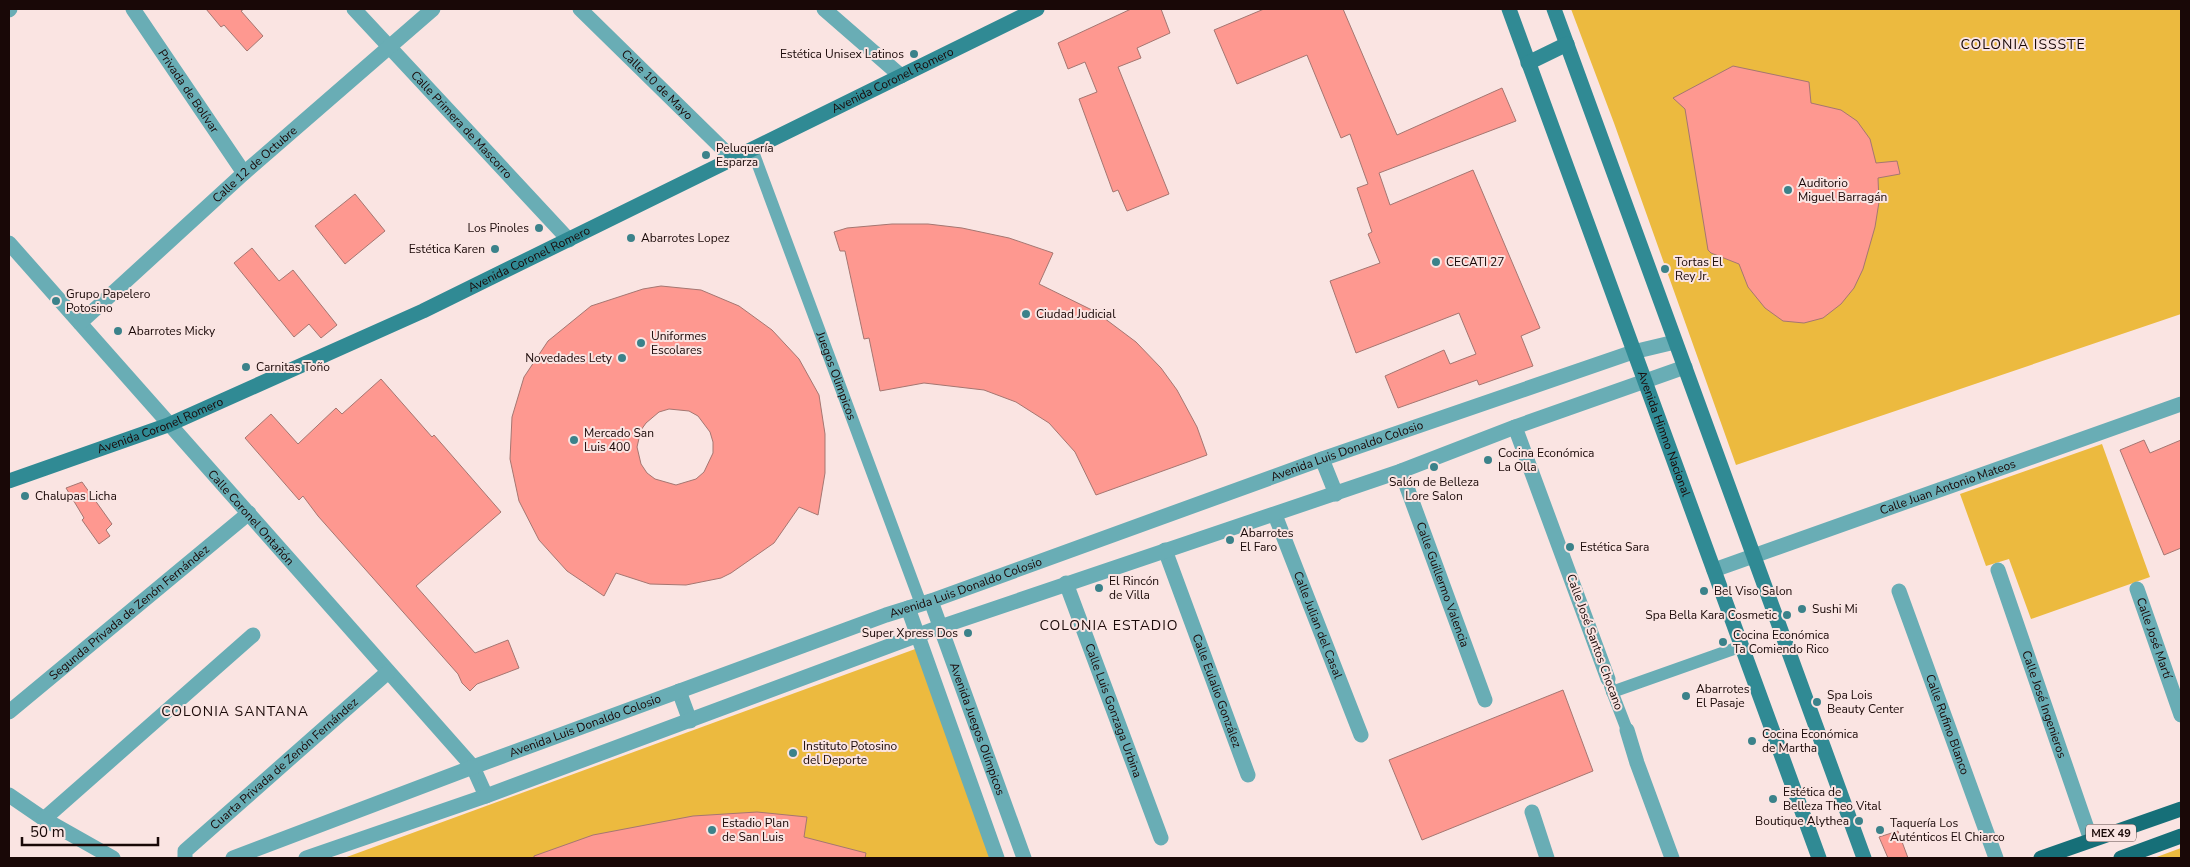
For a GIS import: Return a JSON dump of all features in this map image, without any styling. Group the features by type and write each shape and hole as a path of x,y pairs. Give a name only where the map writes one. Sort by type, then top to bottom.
{"main road":[{"name":"Avenida Coronel Romero","path":"9,481 168,425 423,312 1037,9"},
{"name":"Avenida Himno Nacional","path":"1508,9 1819,858"},
{"path":"1554,9 1864,858"},
{"path":"1528,63 1567,44"},
{"name":"MEX 49","path":"2041,858 2181,809"},
{"name":"MEX 49","path":"2121,858 2181,836"}],"street":[{"name":"Privada de Bolívar","path":"133,9 244,173"},
{"name":"Calle Primera de Mascorro","path":"354,9 569,240"},
{"name":"Calle 12 de Octubre","path":"80,323 244,173 433,9"},
{"name":"Calle 10 de Mayo","path":"580,9 733,159"},
{"path":"824,9 901,76"},
{"name":"Juegos Olimpicos","path":"752,149 920,604"},
{"name":"Calle Coronel Ontañón","path":"9,243 168,425 249,513 473,767 486,796"},
{"name":"Avenida Luis Donaldo Colosio","path":"233,858 679,691 1322,458 1633,352 1675,342"},
{"path":"306,858 486,796 1066,583 1336,494 1644,380 1685,367"},
{"name":"Calle Juan Antonio Mateos","path":"1714,570 2181,404"},
{"name":"Calle José Santos Chocano","path":"1515,427 1627,730 1637,763 1672,858"},
{"path":"1322,458 1336,494"},
{"name":"Calle Guillermo Valencia","path":"1401,471 1485,700"},
{"name":"Segunda Privada de Zenón Fernández","path":"9,712 249,513"},
{"name":"Calle Julian del Casal","path":"1275,514 1361,735"},
{"name":"Calle Eulalio González","path":"1165,550 1248,775"},
{"name":"Calle José Ingenieros","path":"1998,570 2090,840"},
{"name":"Calle Luis Gonzaga Urbina","path":"1066,583 1161,838"},
{"name":"Calle José Martí","path":"2138,589 2181,715"},
{"name":"Calle Rufino Blanco","path":"1899,591 1996,858"},
{"name":"Avenida Juegos Olímpicos","path":"920,604 940,628 1024,858"},
{"name":"Avenida Juegos Olímpicos","path":"920,604 918,636 997,858"},
{"path":"44,819 253,635"},
{"path":"1610,686 1742,646"},
{"name":"Cuarta Privada de Zenón Fernández","path":"184,858 185,851 388,672"},
{"path":"679,691 690,721"},
{"path":"9,795 44,819 113,858"},
{"path":"1532,812 1547,858"}],"shaded area":[{"path":"1571,9 2181,9 2181,314 1736,465 1614,123"},
{"path":"2102,444 2150,577 2031,619 2009,559 1986,566 1960,494"},
{"name":"Instituto Potosino del Deporte","path":"918,648 991,858 344,858"},
{"path":"2181,848 2181,858 2154,858"}],"building":[{"path":"206,9 244,9 241,11 263,36 247,51 224,25 221,27"},
{"path":"1131,9 1161,9 1170,33 1137,48 1141,58 1118,67 1169,194 1127,211 1118,190 1113,192 1079,99 1097,92 1085,62 1068,69 1058,43"},
{"path":"1264,9 1343,9 1397,135 1502,88 1516,121 1379,173 1390,205 1473,170 1540,328 1521,336 1533,366 1479,385 1477,380 1398,408 1385,376 1444,350 1450,364 1476,354 1459,313 1356,353 1330,281 1380,263 1368,234 1372,232 1357,188 1368,184 1350,134 1341,138 1307,55 1237,84 1214,30"},
{"name":"Auditorio Miguel Barragán","path":"1733,66 1809,82 1811,103 1841,110 1857,121 1870,139 1876,163 1897,161 1900,174 1878,178 1879,202 1875,227 1863,269 1854,288 1841,304 1823,318 1804,323 1783,321 1765,308 1748,287 1739,264 1708,250 1685,109 1673,98"},
{"path":"355,194 385,231 345,264 315,226"},
{"path":"892,224 928,224 962,228 1009,238 1053,253 1039,284 1096,312 1136,342 1161,368 1177,390 1197,427 1207,455 1096,495 1075,452 1049,423 1016,402 984,390 924,383 880,391 869,338 864,339 845,251 840,251 834,232 847,228"},
{"path":"252,248 279,281 293,270 337,325 321,338 309,324 294,337 234,263"},
{"name":"Mercado San Luis 400","path":"661,286 701,290 739,306 772,330 799,359 819,395 825,434 825,473 818,515 799,507 774,543 731,573 721,578 686,585 650,584 616,573 604,596 567,571 539,540 519,501 510,459 512,417 524,377 548,341 591,306 643,289","holes":["669,409 689,411 698,416 710,432 713,442 713,453 704,472 696,479 676,485 655,479 647,473 641,464 637,447 641,430 659,412"]},
{"path":"381,379 432,437 434,435 501,512 416,586 475,653 508,640 519,668 477,684 470,691 462,683 458,674 318,516 303,496 299,500 245,438 271,414 298,444 336,408 342,414"},
{"path":"2144,440 2150,453 2181,440 2181,548 2164,555 2120,450"},
{"path":"82,482 112,524 106,530 110,536 99,544 82,520 84,518 66,488"},
{"path":"1563,690 1593,771 1422,840 1389,760"},
{"name":"Estadio Plan de San Luis","path":"757,812 807,817 804,837 866,853 865,858 534,858 534,856 593,835 693,816"},
{"path":"1898,831 1908,858 1888,858 1879,837"}],"place":[{"name":"Estética Unisex Latinos","path":"914,54"},
{"name":"Peluquería Esparza","path":"706,155"},
{"name":"Auditorio Miguel Barragán","path":"1788,190"},
{"name":"Los Pinoles","path":"539,228"},
{"name":"Abarrotes Lopez","path":"631,238"},
{"name":"Estética Karen","path":"495,249"},
{"name":"CECATI 27","path":"1436,262"},
{"name":"Tortas El Rey Jr.","path":"1665,269"},
{"name":"Grupo Papelero Potosino","path":"56,301"},
{"name":"Ciudad Judicial","path":"1026,314"},
{"name":"Abarrotes Micky","path":"118,331"},
{"name":"Uniformes Escolares","path":"641,343"},
{"name":"Novedades Lety","path":"622,358"},
{"name":"Carnitas Toño","path":"246,367"},
{"name":"Mercado San Luis 400","path":"574,440"},
{"name":"Cocina Económica La Olla","path":"1488,460"},
{"name":"Salón de Belleza Lore Salon","path":"1434,467"},
{"name":"Chalupas Licha","path":"25,496"},
{"name":"Abarrotes El Faro","path":"1230,540"},
{"name":"Estética Sara","path":"1570,547"},
{"name":"El Rincón de Villa","path":"1099,588"},
{"name":"Bel Viso Salon","path":"1704,591"},
{"name":"Sushi Mi","path":"1802,609"},
{"name":"Spa Bella Kara Cosmetic","path":"1787,615"},
{"name":"Super Xpress Dos","path":"968,633"},
{"name":"Cocina Económica Ta Comiendo Rico","path":"1723,642"},
{"name":"Abarrotes El Pasaje","path":"1686,696"},
{"name":"Spa Lois Beauty Center","path":"1817,702"},
{"name":"Cocina Económica de Martha","path":"1752,741"},
{"name":"Instituto Potosino del Deporte","path":"793,753"},
{"name":"Estética de Belleza Theo Vital","path":"1773,799"},
{"name":"Boutique Alythea","path":"1859,821"},
{"name":"Estadio Plan de San Luis","path":"712,830"},
{"name":"Taquería Los Auténticos El Chiarco","path":"1880,830"}],"district":[{"name":"COLONIA ISSSTE","path":"2023,44"},
{"name":"COLONIA ESTADIO","path":"1109,625"},
{"name":"COLONIA SANTANA","path":"235,711"}]}
